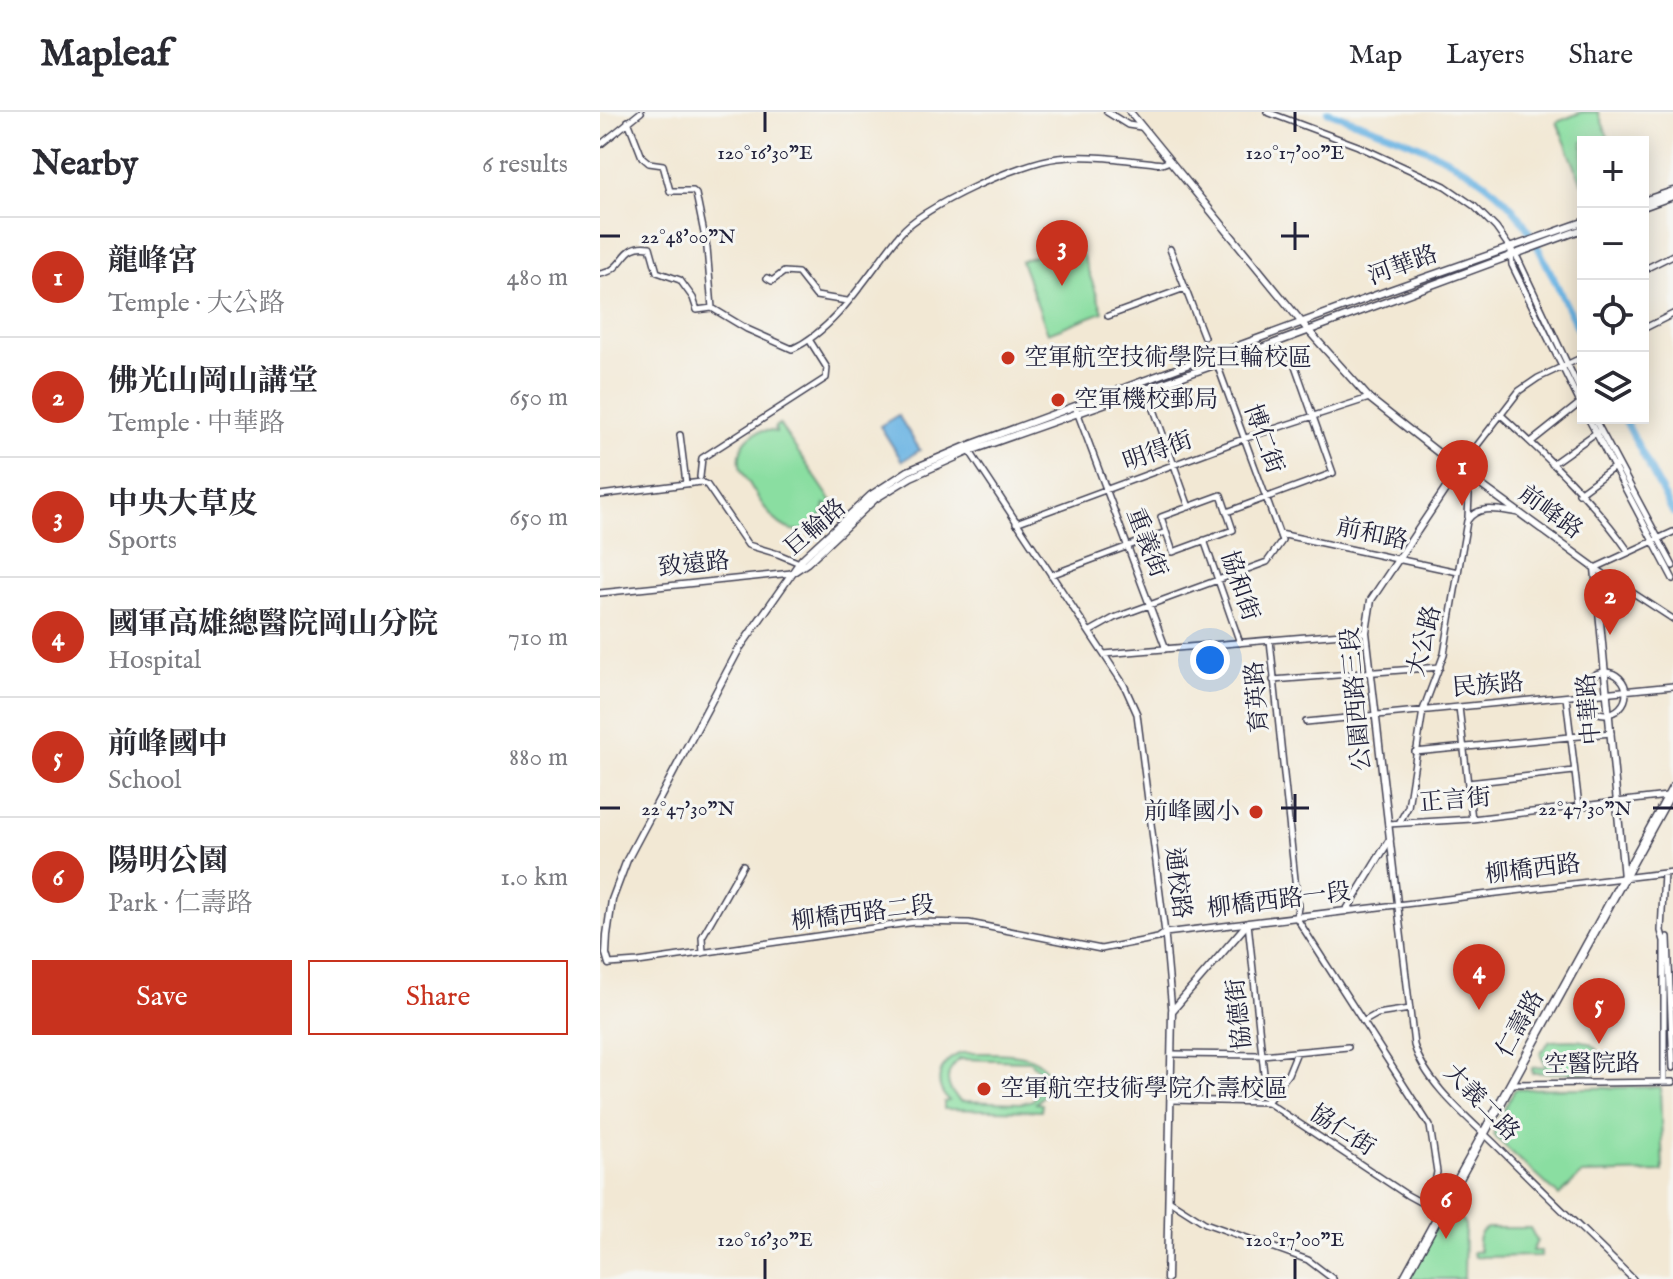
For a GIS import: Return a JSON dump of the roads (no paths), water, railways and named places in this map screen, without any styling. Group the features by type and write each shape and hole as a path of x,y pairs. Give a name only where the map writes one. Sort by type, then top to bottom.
{"main road":[{"name":"仁壽路","path":"1404,1279 1671,792"}],"street":[{"path":"600,145 641,112"},
{"path":"1107,112 1128,125 1142,127"},
{"path":"1130,112 1302,322"},
{"path":"1267,112 1328,133 1445,186 1485,216 1514,251 1512,265 1538,306 1568,364 1577,389"},
{"path":"628,121 642,157 649,163 663,165 670,191 693,191 696,194 707,248 712,308"},
{"path":"600,274 611,273 620,266 629,250 646,246 652,250 657,272 680,280 693,298 697,310 712,308 747,329 792,349 810,341 848,301 914,221 934,206 1038,160 1093,157 1162,164 1170,161"},
{"path":"1649,202 1672,195"},
{"path":"1514,251 1577,225"},
{"path":"1552,236 1577,230"},
{"path":"1170,249 1204,337"},
{"name":"河華路","path":"1302,322 1514,251"},
{"name":"河華路","path":"1308,330 1514,251"},
{"path":"1649,267 1673,255"},
{"path":"767,278 772,281 784,272 798,273 816,296 848,301"},
{"path":"1108,316 1185,288"},
{"path":"1649,326 1673,314"},
{"name":"前峰路","path":"1302,322 1369,398 1459,469 1595,568 1673,619"},
{"name":"巨輪路","path":"1076,409 1147,389 1302,322"},
{"name":"巨輪路","path":"792,573 875,499 968,448 1144,381 1308,330"},
{"path":"700,477 702,458 826,378 827,368 810,341"},
{"name":"博仁街","path":"1215,359 1280,534"},
{"path":"1051,575 1166,532 1161,517 1221,495 1227,512 1333,473 1293,360"},
{"path":"1459,469 1512,397 1527,384 1577,360"},
{"path":"1144,381 1189,507"},
{"name":"明得街","path":"1016,523 1243,439 1369,398"},
{"path":"1531,442 1577,407"},
{"name":"重義街","path":"1076,409 1166,649"},
{"path":"1500,414 1552,464 1616,533 1629,552"},
{"path":"1593,424 1637,503 1673,579"},
{"path":"1596,424 1598,431"},
{"path":"1552,464 1598,431"},
{"path":"680,435 686,483"},
{"name":"通校路","path":"968,448 1132,698 1141,730 1172,1011 1167,1279"},
{"path":"1579,493 1617,466"},
{"name":"公園西路三段","path":"1398,904 1366,632 1371,600 1459,469"},
{"path":"1454,476 1469,495 1468,517"},
{"path":"600,495 701,482 707,485 748,545 801,564"},
{"path":"1468,517 1481,509 1520,513"},
{"name":"協和街","path":"1166,532 1173,552 1233,530 1227,512"},
{"name":"大公路","path":"1399,823 1408,807 1423,710 1441,667 1468,517"},
{"path":"1595,568 1670,533"},
{"path":"1089,632 1114,618 1267,562 1282,541 1280,534"},
{"name":"前和路","path":"1280,534 1458,572"},
{"name":"協和街","path":"1204,540 1240,643"},
{"path":"1655,540 1673,566"},
{"name":"中華路","path":"1595,568 1624,878"},
{"path":"609,964 606,944 612,900 627,860 739,649 792,573"},
{"name":"致遠路","path":"600,593 792,573"},
{"path":"1270,640 1366,632"},
{"name":"育英路","path":"1103,654 1270,640 1298,908 1296,917"},
{"path":"1273,680 1441,667"},
{"path":"1605,671 1621,679 1627,691 1624,704 1609,714 1594,711 1584,695 1586,682 1605,671"},
{"name":"民族路","path":"1306,722 1673,686"},
{"path":"1566,697 1579,806"},
{"path":"1459,707 1472,819"},
{"path":"1415,752 1611,733"},
{"path":"1468,783 1575,771"},
{"name":"正言街","path":"1388,824 1472,819 1617,802 1671,792"},
{"path":"1346,911 1390,839"},
{"path":"703,953 702,937 743,865"},
{"name":"柳橋西路","path":"1398,904 1673,872"},
{"path":"1664,873 1661,931 1673,1068"},
{"name":"柳橋西路一段","path":"1165,933 1398,904"},
{"name":"大義二路","path":"1398,904 1414,1045 1421,1065 1633,1279"},
{"path":"1296,917 1430,1126 1437,1172 1430,1209"},
{"name":"柳橋西路二段","path":"609,964 915,922 969,923 1101,949 1158,938 1165,933"},
{"path":"1172,1011 1248,923"},
{"name":"協德街","path":"1248,923 1267,1102"},
{"path":"1664,1082 1668,937"},
{"path":"1363,1022 1377,1014 1410,1009"},
{"path":"1172,1054 1262,1055 1348,1047"},
{"path":"1171,1100 1267,1102 1288,1074 1297,1051"},
{"name":"空醫院路","path":"1512,1084 1673,1082"},
{"name":"協仁街","path":"1267,1102 1440,1213"},
{"path":"1169,1200 1205,1223 1308,1260 1333,1279"}],"water":[{"path":"898,415 920,450 902,461 880,426"}],"waterway":[{"path":"1328,112 1410,142 1465,169 1489,186 1510,205 1527,228 1577,327"},
{"path":"1627,424 1673,513"}],"place":[{"name":"中央大草皮","path":"1062,286"},
{"name":"空軍航空技術學院巨輪校區","path":"1008,358"},
{"name":"空軍機校郵局","path":"1058,400"},
{"name":"龍峰宮","path":"1462,506"},
{"name":"佛光山岡山講堂","path":"1610,635"},
{"name":"前峰國小","path":"1256,812"},
{"name":"國軍高雄總醫院岡山分院","path":"1479,1010"},
{"name":"前峰國中","path":"1599,1044"},
{"name":"空軍航空技術學院介壽校區","path":"984,1089"},
{"name":"陽明公園","path":"1446,1239"}]}
